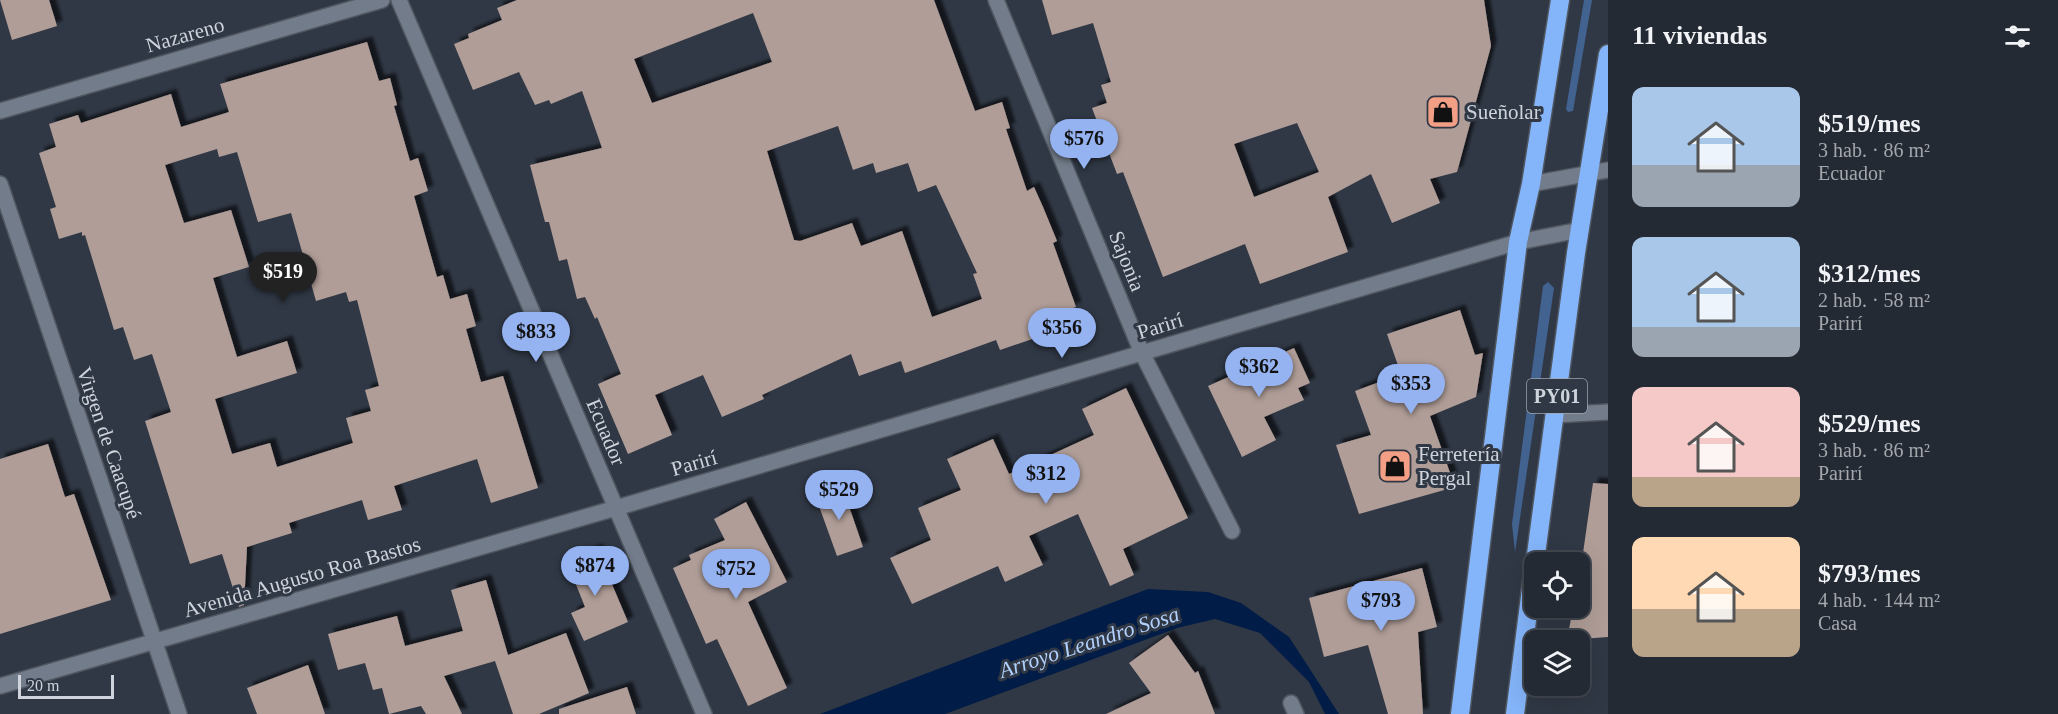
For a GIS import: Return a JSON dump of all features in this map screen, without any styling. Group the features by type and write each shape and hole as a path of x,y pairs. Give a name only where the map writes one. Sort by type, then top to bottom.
{"highway":[{"name":"PY01","path":"1460,714 1518,242 1532,184 1560,0"},
{"name":"PY01","path":"1537,552 1588,174 1604,100 1608,54"},
{"name":"PY01","path":"1515,714 1528,618"}],"street":[{"name":"Nazareno","path":"0,111 382,0"},
{"name":"Ecuador","path":"399,0 704,714"},
{"name":"Sajonia","path":"996,0 1142,353 1232,531"},
{"path":"1532,184 1608,170"},
{"name":"Virgen de Caacupé","path":"0,184 179,714"},
{"name":"Parirí","path":"616,508 1518,242 1580,230"},
{"path":"1555,415 1608,412"},
{"name":"Avenida Augusto Roa Bastos","path":"0,686 616,508"}],"shaded area":[{"path":"1584,0 1592,0 1573,111 1568,112 1566,109"},
{"path":"1548,282 1554,288 1515,552 1512,524 1543,286"}],"water":[{"name":"Arroyo Leandro Sosa","path":"1148,589 1208,592 1241,603 1289,637 1339,714 1325,714 1309,682 1260,633 1215,619 1177,628 945,714 820,714"}],"building":[{"path":"0,0 49,0 57,26 12,40"},
{"path":"517,0 934,0 975,111 1002,102 1010,128 1006,129 1027,191 1034,187 1043,207 1057,241 1053,243 1076,307 1039,320 1044,335 1000,350 996,340 905,373 901,361 859,376 851,354 762,395 764,399 722,417 703,375 655,395 672,435 628,454 598,384 621,374 597,317 595,319 585,297 577,299 567,259 559,261 549,222 545,222 530,165 602,148 582,91 551,104 549,100 535,105 519,72 473,90 454,44 469,38 468,34 502,20 497,8","holes":["753,13 772,62 652,103 634,59","838,126 853,170 873,163 876,173 908,163 918,192 936,185 977,273 973,274 982,299 932,317 902,231 861,246 852,223 800,241 794,240 767,151"]},
{"path":"1042,0 1484,0 1491,46 1457,172 1430,179 1440,203 1392,223 1371,174 1328,197 1348,252 1260,284 1245,244 1163,277 1123,172 1117,174 1092,108 1107,103 1101,85 1111,82 1093,23 1052,35","holes":["1297,123 1319,172 1254,197 1234,144"]},
{"path":"367,42 379,81 390,78 397,105 394,106 410,161 418,158 428,191 414,196 437,277 443,275 450,299 467,294 476,326 466,329 481,382 503,376 538,488 491,503 477,459 394,486 402,510 368,520 362,500 289,523 292,533 247,547 244,605 239,607 222,554 190,564 145,421 171,412 152,354 134,360 123,327 114,330 85,235 82,236 82,232 59,239 50,209 56,207 39,153 56,147 49,124 78,115 81,123 171,94 181,127 229,112 220,84","holes":["217,149 219,157 237,152 258,222 291,213 316,301 346,292 349,302 357,300 379,386 365,390 371,411 346,418 353,443 277,467 270,443 232,454 215,399 297,373 287,341 237,357 213,278 249,267 231,210 184,223 165,165"]},
{"path":"1460,310 1475,355 1483,353 1476,397 1430,416 1455,487 1359,514 1336,445 1371,435 1355,391 1401,374 1387,334"},
{"path":"1294,348 1310,383 1298,388 1304,400 1264,417 1276,440 1242,457 1208,386"},
{"path":"1126,388 1188,518 1123,549 1134,575 1110,586 1078,514 1029,536 1043,565 1005,582 998,566 912,604 890,558 931,540 918,508 961,490 947,459 993,439 1009,474 1094,435 1082,409"},
{"path":"48,444 65,497 74,494 111,600 0,634 0,459"},
{"path":"1593,483 1608,484 1608,637 1590,638 1590,630 1569,630 1571,618 1590,618 1590,552 1583,552"},
{"path":"842,486 863,547 837,556 815,495"},
{"path":"746,502 787,582 748,602 787,688 748,706 717,639 706,644 673,568 691,560 689,555 725,540 714,519"},
{"path":"597,549 628,622 584,641 571,613 585,607 567,562"},
{"path":"1422,568 1437,627 1418,632 1423,714 1388,714 1368,645 1324,657 1309,598"},
{"path":"486,580 508,655 566,633 589,693 539,714 513,714 495,661 444,676 462,714 426,714 421,706 389,714 382,688 373,690 365,663 338,670 328,634 397,616 405,646 463,631 451,590"},
{"path":"1168,635 1195,673 1198,671 1215,714 1106,714 1151,693 1129,663"},
{"path":"308,665 325,714 257,714 247,688"},
{"path":"627,687 636,714 559,714 559,709"}],"place":[{"name":"Sueñolar","path":"1443,112"},
{"name":"Ferretería Pergal","path":"1395,466"}]}
